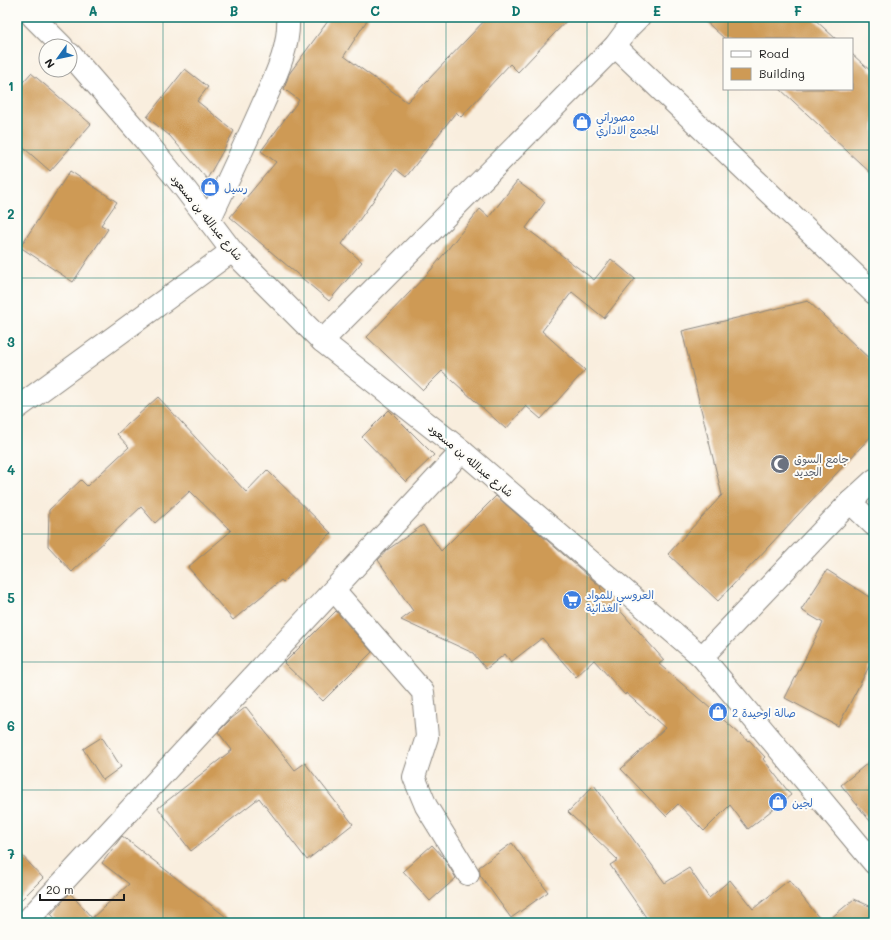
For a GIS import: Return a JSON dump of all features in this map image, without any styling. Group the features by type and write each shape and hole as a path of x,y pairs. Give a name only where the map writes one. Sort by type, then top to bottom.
{"street":[{"path":"33,17 54,38"},
{"path":"209,221 253,128 282,59 289,25 288,17"},
{"path":"322,341 615,46 629,20"},
{"path":"615,46 874,292"},
{"name":"شارع عبدالله بن مسعود","path":"78,63 144,139 232,251 322,341 462,451 702,657 874,863"},
{"path":"17,408 232,251"},
{"path":"25,923 462,451"},
{"path":"702,657 850,502 874,480"},
{"path":"850,502 874,525"},
{"path":"334,590 423,692 427,737 414,777 426,806 468,874"}],"building":[{"path":"331,17 369,17 344,56 407,102 488,17 570,17 518,72 510,64 461,117 456,112 406,177 396,169 342,244 362,262 329,301 230,217 276,162 261,151 299,100 284,89 289,74"},
{"path":"701,17 812,17 835,38 724,38"},
{"path":"853,55 874,74 874,176 781,90 853,90"},
{"path":"185,69 208,87 197,101 234,131 207,179 170,136 147,117"},
{"path":"31,73 91,124 50,171 17,142 17,89"},
{"path":"70,171 117,202 101,225 108,229 73,282 20,247"},
{"path":"517,181 545,202 526,228 594,280 611,259 635,279 604,318 572,292 542,331 585,370 541,419 526,406 506,429 442,371 423,390 367,337 431,270 480,209 489,217"},
{"name":"جامع السوق الجديد","path":"808,301 874,363 874,433 718,601 668,554 722,495 682,331"},
{"path":"158,397 246,492 267,470 331,533 283,582 281,580 233,620 188,567 231,531 190,491 155,523 141,507 72,572 48,546 49,510 81,480 87,486 129,447 117,434"},
{"path":"389,410 434,455 406,482 362,437"},
{"path":"496,496 601,587 600,588 664,660 659,664 748,741 749,740 765,757 763,759 791,795 748,829 730,805 704,831 678,804 666,816 621,769 665,728 626,693 625,695 594,660 576,677 542,638 511,662 505,654 486,669 473,653 401,620 413,611 378,560 387,550 423,525 441,551"},
{"path":"827,570 874,600 874,657 838,726 785,698 823,623 801,610"},
{"path":"336,611 372,652 323,701 284,663"},
{"path":"246,707 295,770 305,763 353,824 307,860 259,798 191,851 158,808 232,750 218,732"},
{"path":"102,737 121,767 103,780 83,749"},
{"path":"874,758 874,826 841,785"},
{"path":"594,785 665,883 689,868 709,898 730,880 753,909 789,880 823,923 650,923 610,865 618,860 568,812"},
{"path":"122,836 234,923 59,923 51,914 70,893 92,918 129,884 102,863"},
{"path":"512,843 548,892 511,918 480,875 479,867"},
{"path":"432,845 444,858 456,878 430,901 403,871"},
{"path":"17,850 43,878 17,904"},
{"path":"854,899 874,908 874,923 825,923"}],"place":[{"name":"مصوراتي المجمع الاداري","path":"582,122"},
{"name":"رسيل","path":"210,187"},
{"name":"جامع السوق الجديد","path":"780,464"},
{"name":"العروسي للمواد الغذائية","path":"572,600"},
{"name":"صالة اوحيدة 2","path":"718,712"},
{"name":"لجين","path":"778,802"}]}
